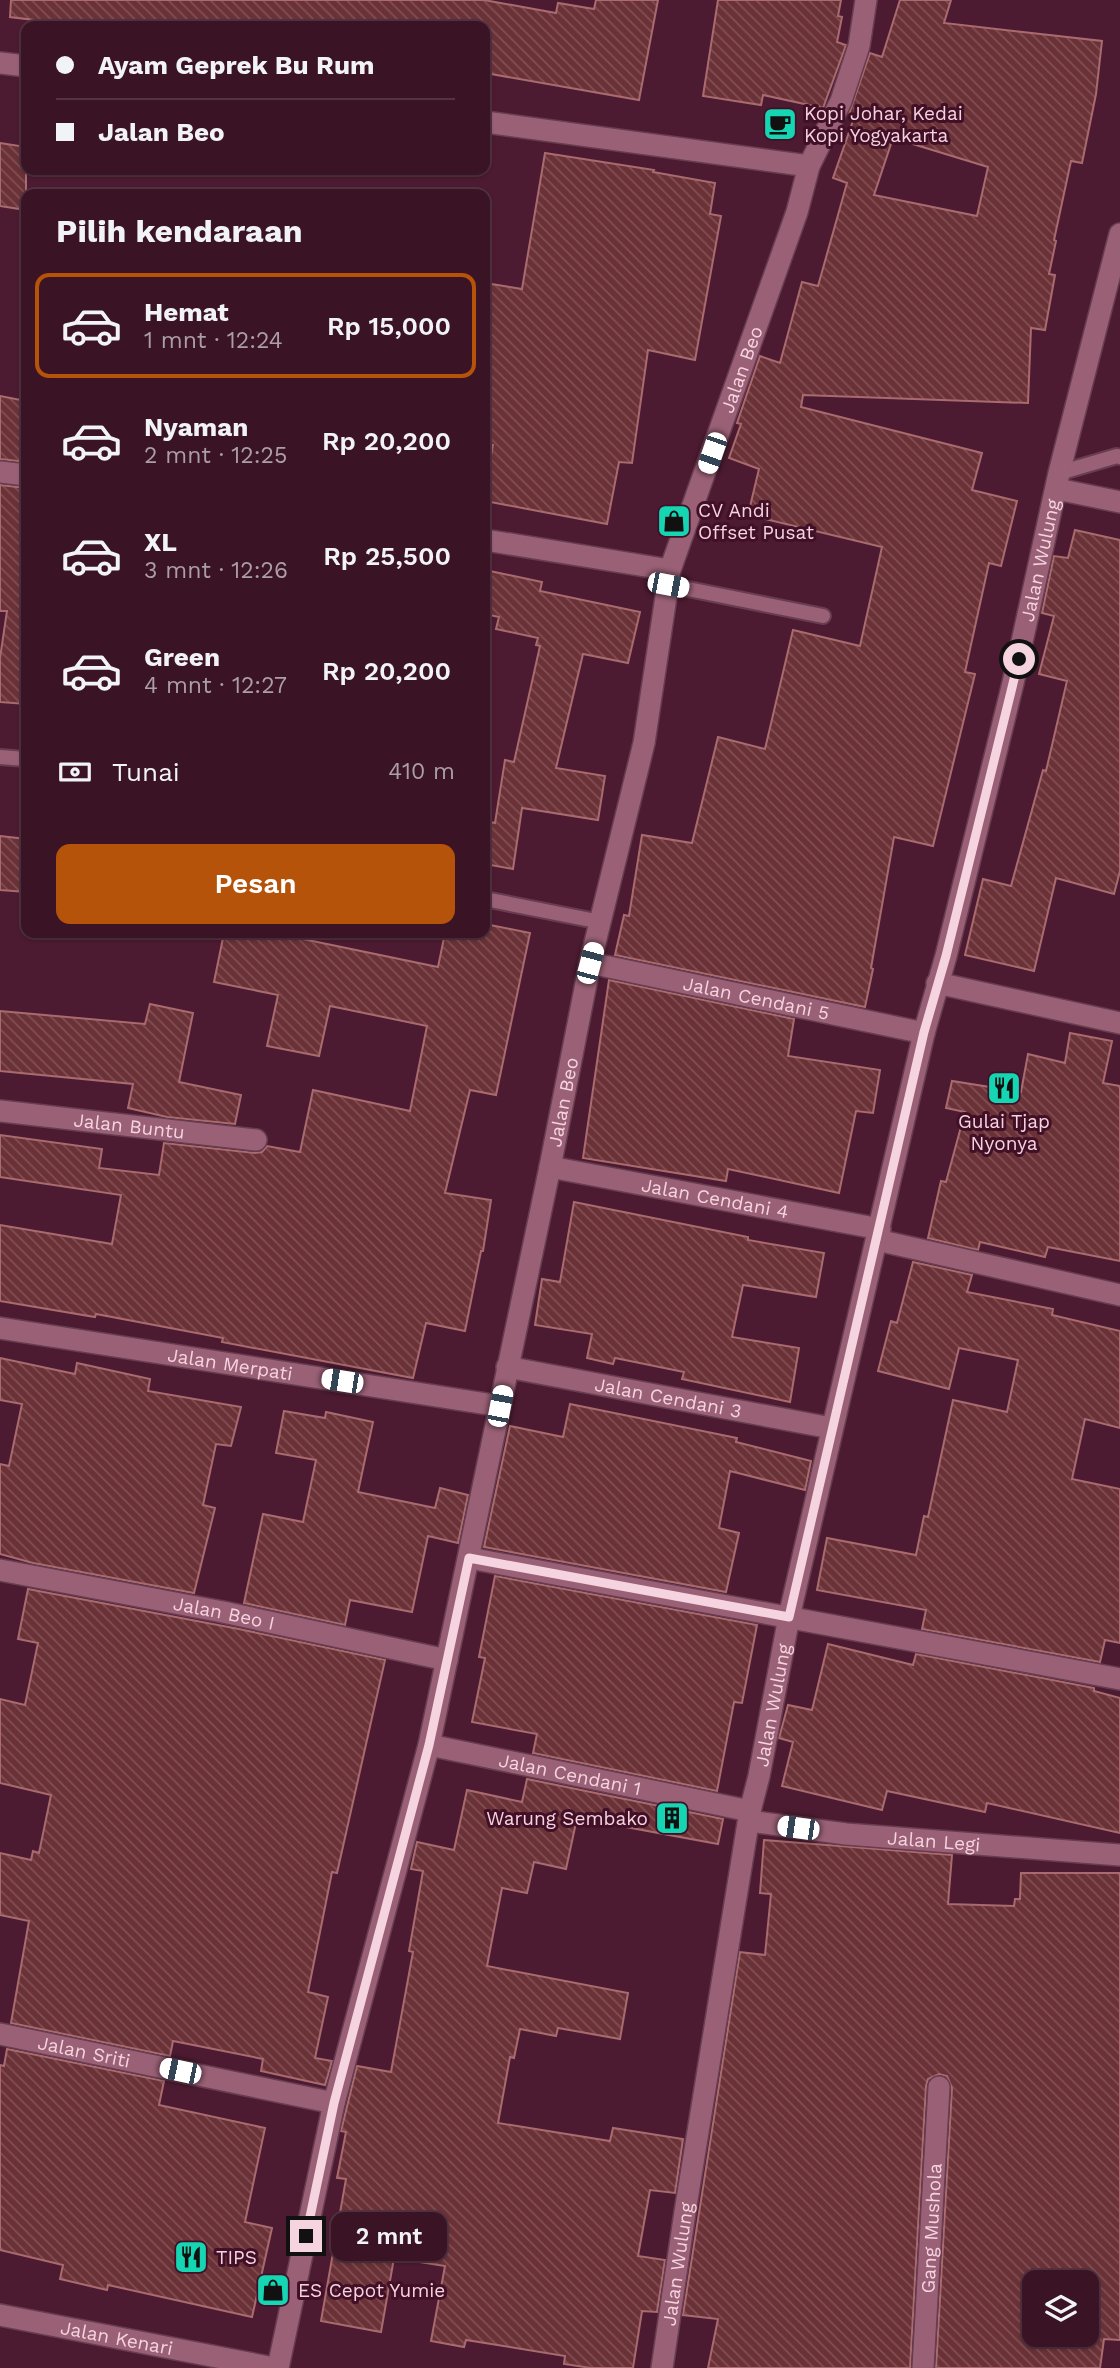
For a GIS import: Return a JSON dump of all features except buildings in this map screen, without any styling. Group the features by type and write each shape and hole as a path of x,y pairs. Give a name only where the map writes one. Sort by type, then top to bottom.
{"street":[{"name":"Jalan Beo","path":"276,2368 334,2103 429,1745 590,963 644,743 669,578 793,224 809,166 841,101 859,46 866,0"},
{"path":"0,63 21,65"},
{"path":"490,123 809,166"},
{"name":"Jalan Wulung","path":"662,2368 749,1816 789,1617 924,1032 946,956 1013,683 1058,481 1120,234"},
{"path":"0,472 21,474"},
{"path":"1058,481 1120,502"},
{"path":"490,541 669,578"},
{"name":"Jalan Cendani 5","path":"590,963 924,1032"},
{"path":"937,983 1120,1023"},
{"name":"Jalan Buntu","path":"0,1111 256,1140"},
{"name":"Jalan Cendani 4","path":"550,1167 878,1235 1120,1295"},
{"name":"Jalan Merpati","path":"0,1328 500,1406"},
{"name":"Jalan Cendani 3","path":"508,1367 831,1428"},
{"path":"469,1558 1120,1679"},
{"name":"Jalan Beo I","path":"0,1570 223,1612 447,1660"},
{"name":"Jalan Cendani 1","path":"429,1745 749,1816"},
{"name":"Jalan Legi","path":"749,1816 846,1834 1120,1855"},
{"name":"Jalan Sriti","path":"0,2034 334,2103"},
{"name":"Gang Mushola","path":"922,2368 939,2087"},
{"name":"Jalan Kenari","path":"0,2315 276,2368"}],"lane":[{"path":"1058,481 1119,452"},
{"path":"669,578 822,616"},
{"path":"0,757 21,759"},
{"path":"490,900 601,922"}],"place":[{"name":"Kopi Johar, Kedai Kopi Yogyakarta","path":"780,124"},
{"name":"CV Andi Offset Pusat","path":"674,521"},
{"name":"Gulai Tjap Nyonya","path":"1004,1088"},
{"name":"Warung Sembako","path":"672,1818"},
{"name":"TIPS","path":"191,2257"},
{"name":"ES Cepot Yumie","path":"273,2290"}],"route":[{"path":"306,2236 334,2103 429,1745 469,1558 789,1617 924,1032 946,956 1019,659"}]}
